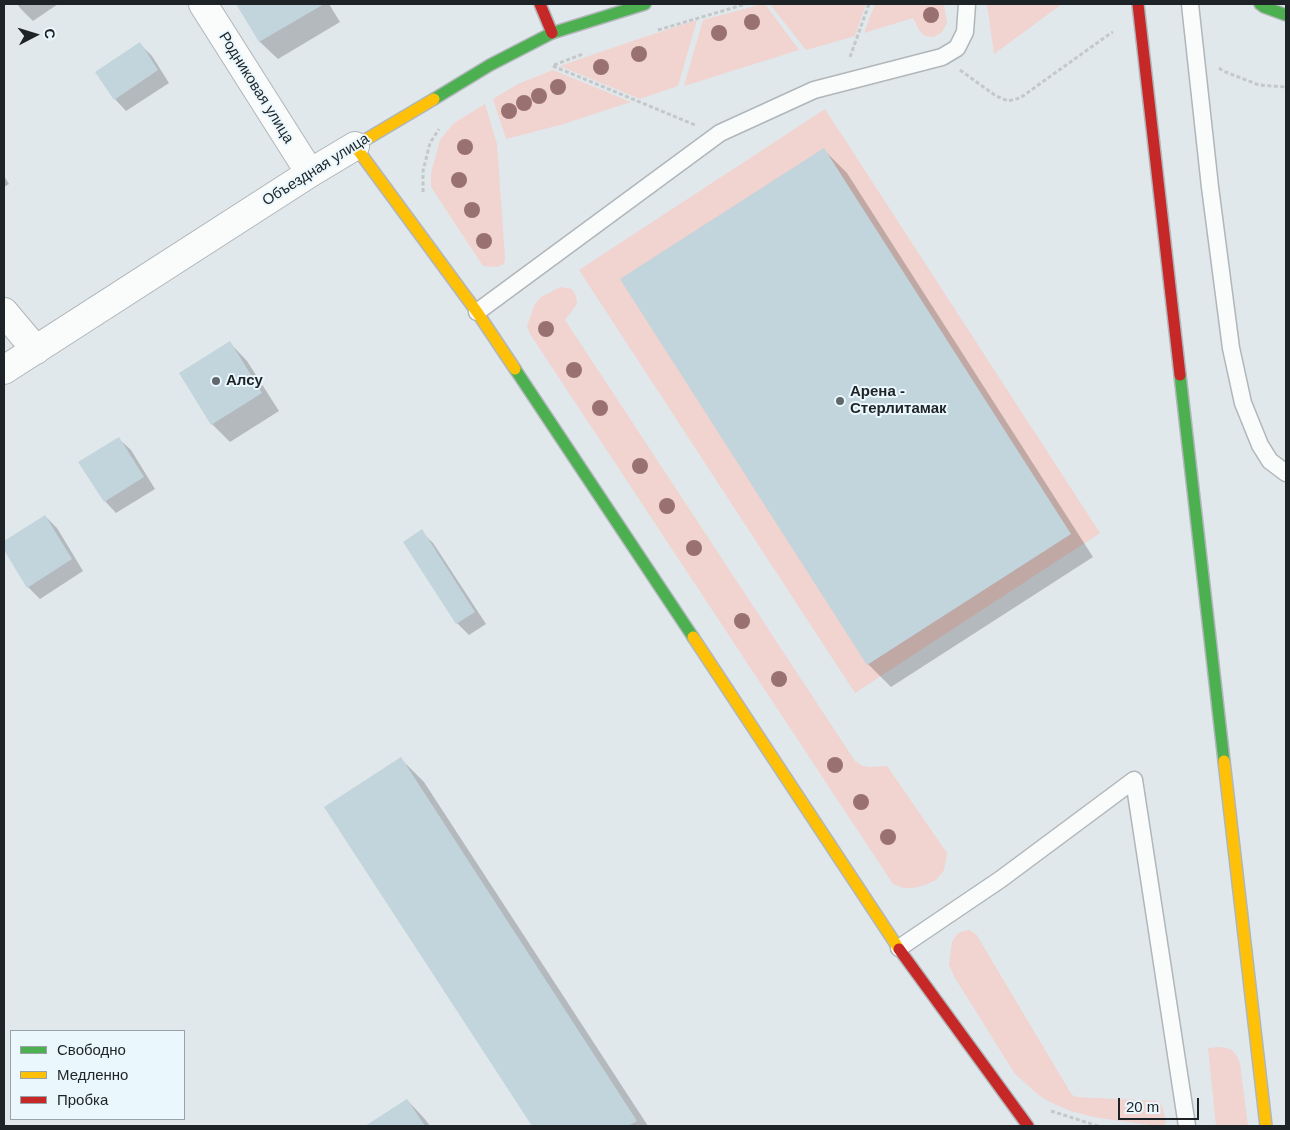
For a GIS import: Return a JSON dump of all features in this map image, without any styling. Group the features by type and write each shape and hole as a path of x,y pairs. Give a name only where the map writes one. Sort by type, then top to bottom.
{"street":[{"name":"Родниковая улица","path":"203,4 310,173"},
{"path":"540,4 552,33"},
{"name":"Объездная улица","path":"4,370 310,173 490,65 552,33 607,14 645,4"},
{"path":"1138,4 1266,1126"},
{"path":"1260,4 1286,15"},
{"path":"355,146 477,312 899,948 1028,1126"},
{"path":"4,312 36,350"}],"lane":[{"path":"477,312 718,135 814,90 942,57 957,48 965,32 967,4"},
{"path":"1190,4 1210,187 1231,348 1242,403 1260,445 1270,462 1286,473"},
{"path":"899,948 1001,878 1134,780 1188,1126"}],"path":[{"path":"654,31 746,4"},
{"path":"841,83 869,4"},
{"path":"1194,50 1223,72 1259,86 1286,87"},
{"path":"587,53 552,66 718,135"},
{"path":"942,57 996,96 1008,101 1020,98"},
{"path":"427,198 423,192 423,171 430,143 441,126"},
{"path":"1046,1110 1098,1126"}],"shaded area":[{"path":"765,4 799,50 684,86 703,20"},
{"path":"770,4 866,4 855,36 806,50"},
{"path":"875,4 944,4 947,23 942,32 934,37 925,36 919,30 913,18 864,33"},
{"path":"987,4 1062,4 994,54"},
{"path":"697,20 678,86 640,99 560,66 635,40"},
{"path":"553,70 631,102 560,125 506,139 493,99 518,84"},
{"path":"485,104 497,144 505,258 504,264 497,267 483,266 431,187 431,173 440,140 454,123"},
{"name":"Арена - Стерлитамак","path":"825,109 1100,533 855,693 579,270"},
{"path":"560,287 572,289 576,296 577,304 565,320 855,761 862,766 887,766 947,853 944,870 936,880 913,888 903,888 893,884 530,334 527,326 535,304 541,297"},
{"path":"969,930 976,934 1072,1095 1076,1097 1157,1101 1163,1108 1166,1123 1162,1126 1157,1126 1093,1117 1071,1111 1041,1097 1015,1074 955,978 949,965 952,942 957,934"},
{"path":"1219,1047 1232,1050 1240,1064 1248,1126 1216,1126 1208,1048"}],"building":[{"path":"236,4 324,4 259,42"},
{"path":"140,42 158,70 114,100 95,72"},
{"name":"Арена - Стерлитамак","path":"824,148 1071,534 867,665 620,279"},
{"path":"230,341 262,393 211,425 179,373"},
{"path":"119,437 144,477 104,502 78,462"},
{"path":"45,515 72,559 27,588 4,550 4,541"},
{"path":"422,529 475,612 456,624 403,542"},
{"path":"401,757 637,1121 628,1126 532,1126 324,807"},
{"path":"407,1099 425,1126 365,1126"}],"traffic: fast":[{"path":"434,99 490,65 552,33 645,4"},
{"path":"1260,4 1286,15"},
{"path":"515,369 693,637"},
{"path":"1180,375 1224,761"}],"traffic: slow":[{"path":"434,99 355,146 477,312 515,369"},
{"path":"693,637 899,949"},
{"path":"1224,761 1266,1126"}],"traffic: jam":[{"path":"540,4 552,33"},
{"path":"1138,4 1180,375"},
{"path":"899,949 1028,1126"}],"place":[{"name":"Алсу","path":"216,381"},
{"name":"Арена - Стерлитамак","path":"840,401"}]}
